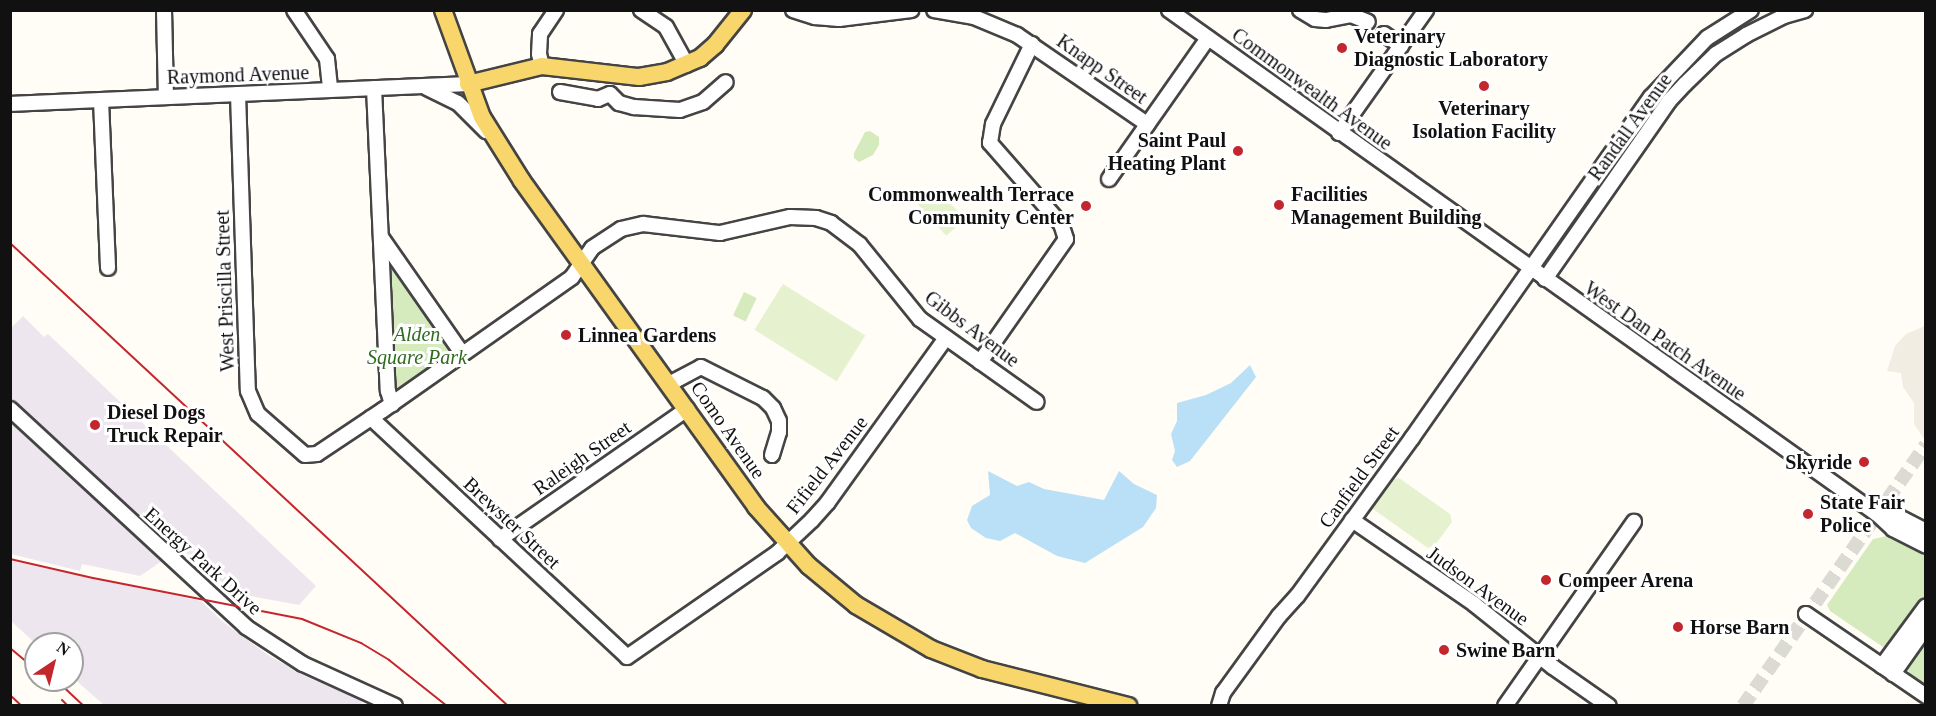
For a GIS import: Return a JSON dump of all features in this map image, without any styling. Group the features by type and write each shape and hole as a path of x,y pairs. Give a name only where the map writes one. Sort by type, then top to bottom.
{"main road":[{"name":"Como Avenue","path":"443,10 468,84 495,140 756,507 787,544 819,576 856,605 931,649 982,669 1101,702 1128,705"},
{"path":"468,84 542,66 639,77 667,72 687,65 714,45 743,10"}],"street":[{"path":"164,10 166,97"},
{"path":"294,10 327,59 330,90"},
{"path":"542,66 539,54 540,34 556,10"},
{"path":"641,10 666,27 687,65"},
{"path":"793,10 815,17 839,19 911,10"},
{"name":"Knapp Street","path":"934,10 983,20 1032,44 1147,124"},
{"name":"Commonwealth Avenue","path":"1169,10 1432,198"},
{"path":"1300,10 1315,19 1326,20 1351,15 1368,22"},
{"path":"1339,133 1426,10"},
{"name":"Randall Avenue","path":"1530,269 1651,97 1672,72 1722,28 1751,10"},
{"name":"Randall Avenue","path":"1545,279 1670,101 1716,54 1784,16 1804,10"},
{"path":"1722,28 1732,44"},
{"path":"1384,34 1401,46"},
{"path":"1109,179 1208,38"},
{"path":"980,362 1065,242 1064,228 992,147 989,140 993,124 1032,44"},
{"path":"607,74 610,94 619,103 634,107 680,110 703,102 726,82"},
{"name":"Raymond Avenue","path":"10,104 468,84"},
{"path":"420,86 441,93 458,103 495,140"},
{"path":"374,88 388,391 392,404"},
{"path":"560,92 598,99 610,94"},
{"name":"West Priscilla Street","path":"238,94 248,391 258,414 299,452 312,457"},
{"path":"101,100 108,268"},
{"name":"West Dan Patch Avenue","path":"1432,198 1877,514 1893,529 1926,546"},
{"name":"Gibbs Avenue","path":"312,457 392,404 572,277 592,248 621,229 636,225 656,224 720,233 744,230 784,218 816,219 838,227 855,240 906,305 946,338 1037,402"},
{"path":"381,237 462,353"},
{"name":"Canfield Street","path":"1219,705 1223,693 1352,520 1530,269"},
{"name":"Fifield Avenue","path":"627,657 787,544 828,502 946,338"},
{"path":"669,384 701,367 763,398 773,408 778,421 779,432 772,455"},
{"name":"Energy Park Drive","path":"10,409 246,627 303,664 395,705"},
{"name":"Raleigh Street","path":"500,539 687,409"},
{"name":"Brewster Street","path":"371,418 627,657"},
{"name":"West Dan Patch Avenue","path":"1877,514 1899,517 1926,531"},
{"name":"Judson Avenue","path":"1352,520 1474,604 1540,656 1609,705"},
{"path":"1505,705 1635,522"},
{"path":"1888,670 1926,606"},
{"path":"1806,614 1926,696"},
{"path":"1888,670 1926,627"}],"shaded area":[{"path":"23,316 44,337 48,334 316,586 299,605 229,592 181,548 140,576 82,564 80,571 11,554 10,329"},
{"path":"1926,326 1925,440 1914,424 1914,403 1903,387 1901,373 1887,371 1895,346 1906,334"},
{"path":"11,561 201,601 223,622 268,655 305,676 363,701 360,706 104,705 84,688 84,632 24,633 11,621"}],"green space":[{"path":"870,131 879,137 879,145 873,155 859,162 854,158 854,153 865,132"},
{"path":"936,187 965,219 946,236 917,204"},
{"name":"Alden Square Park","path":"388,262 452,348 450,355 396,392 393,390"},
{"path":"783,284 865,335 837,381 754,330"},
{"path":"744,292 757,298 746,321 733,316"},
{"path":"1399,478 1450,514 1452,522 1435,545 1428,548 1373,509 1374,501 1391,479"},
{"path":"1887,536 1925,556 1926,594 1888,646 1883,647 1830,611 1827,605 1873,539"},
{"path":"1925,635 1925,685 1910,674 1907,668 1908,660"}],"water":[{"path":"1250,365 1256,377 1190,461 1177,467 1172,460 1175,451 1171,434 1177,421 1177,403 1206,395 1231,383"},
{"path":"988,471 1017,486 1029,482 1044,489 1104,500 1119,471 1134,484 1157,495 1156,508 1143,527 1085,563 1057,556 1015,533 1000,541 986,538 971,528 967,520 972,506 990,495"}],"tunnel":[{"path":"1743,706 1926,445"}],"railway":[{"path":"10,243 508,706"},
{"path":"10,559 93,578 302,619 361,643 389,660 447,706"},
{"path":"10,648 24,660"},
{"path":"69,692 84,706"},
{"path":"10,695 22,706"},
{"path":"62,700 68,706"}],"place":[{"name":"Veterinary Diagnostic Laboratory","path":"1342,48"},
{"name":"Veterinary Isolation Facility","path":"1484,86"},
{"name":"Saint Paul Heating Plant","path":"1238,151"},
{"name":"Facilities Management Building","path":"1279,205"},
{"name":"Commonwealth Terrace Community Center","path":"1086,206"},
{"name":"Linnea Gardens","path":"566,335"},
{"name":"Diesel Dogs Truck Repair","path":"95,425"},
{"name":"Skyride","path":"1864,462"},
{"name":"State Fair Police","path":"1808,514"},
{"name":"Compeer Arena","path":"1546,580"},
{"name":"Horse Barn","path":"1678,627"},
{"name":"Swine Barn","path":"1444,650"}]}
